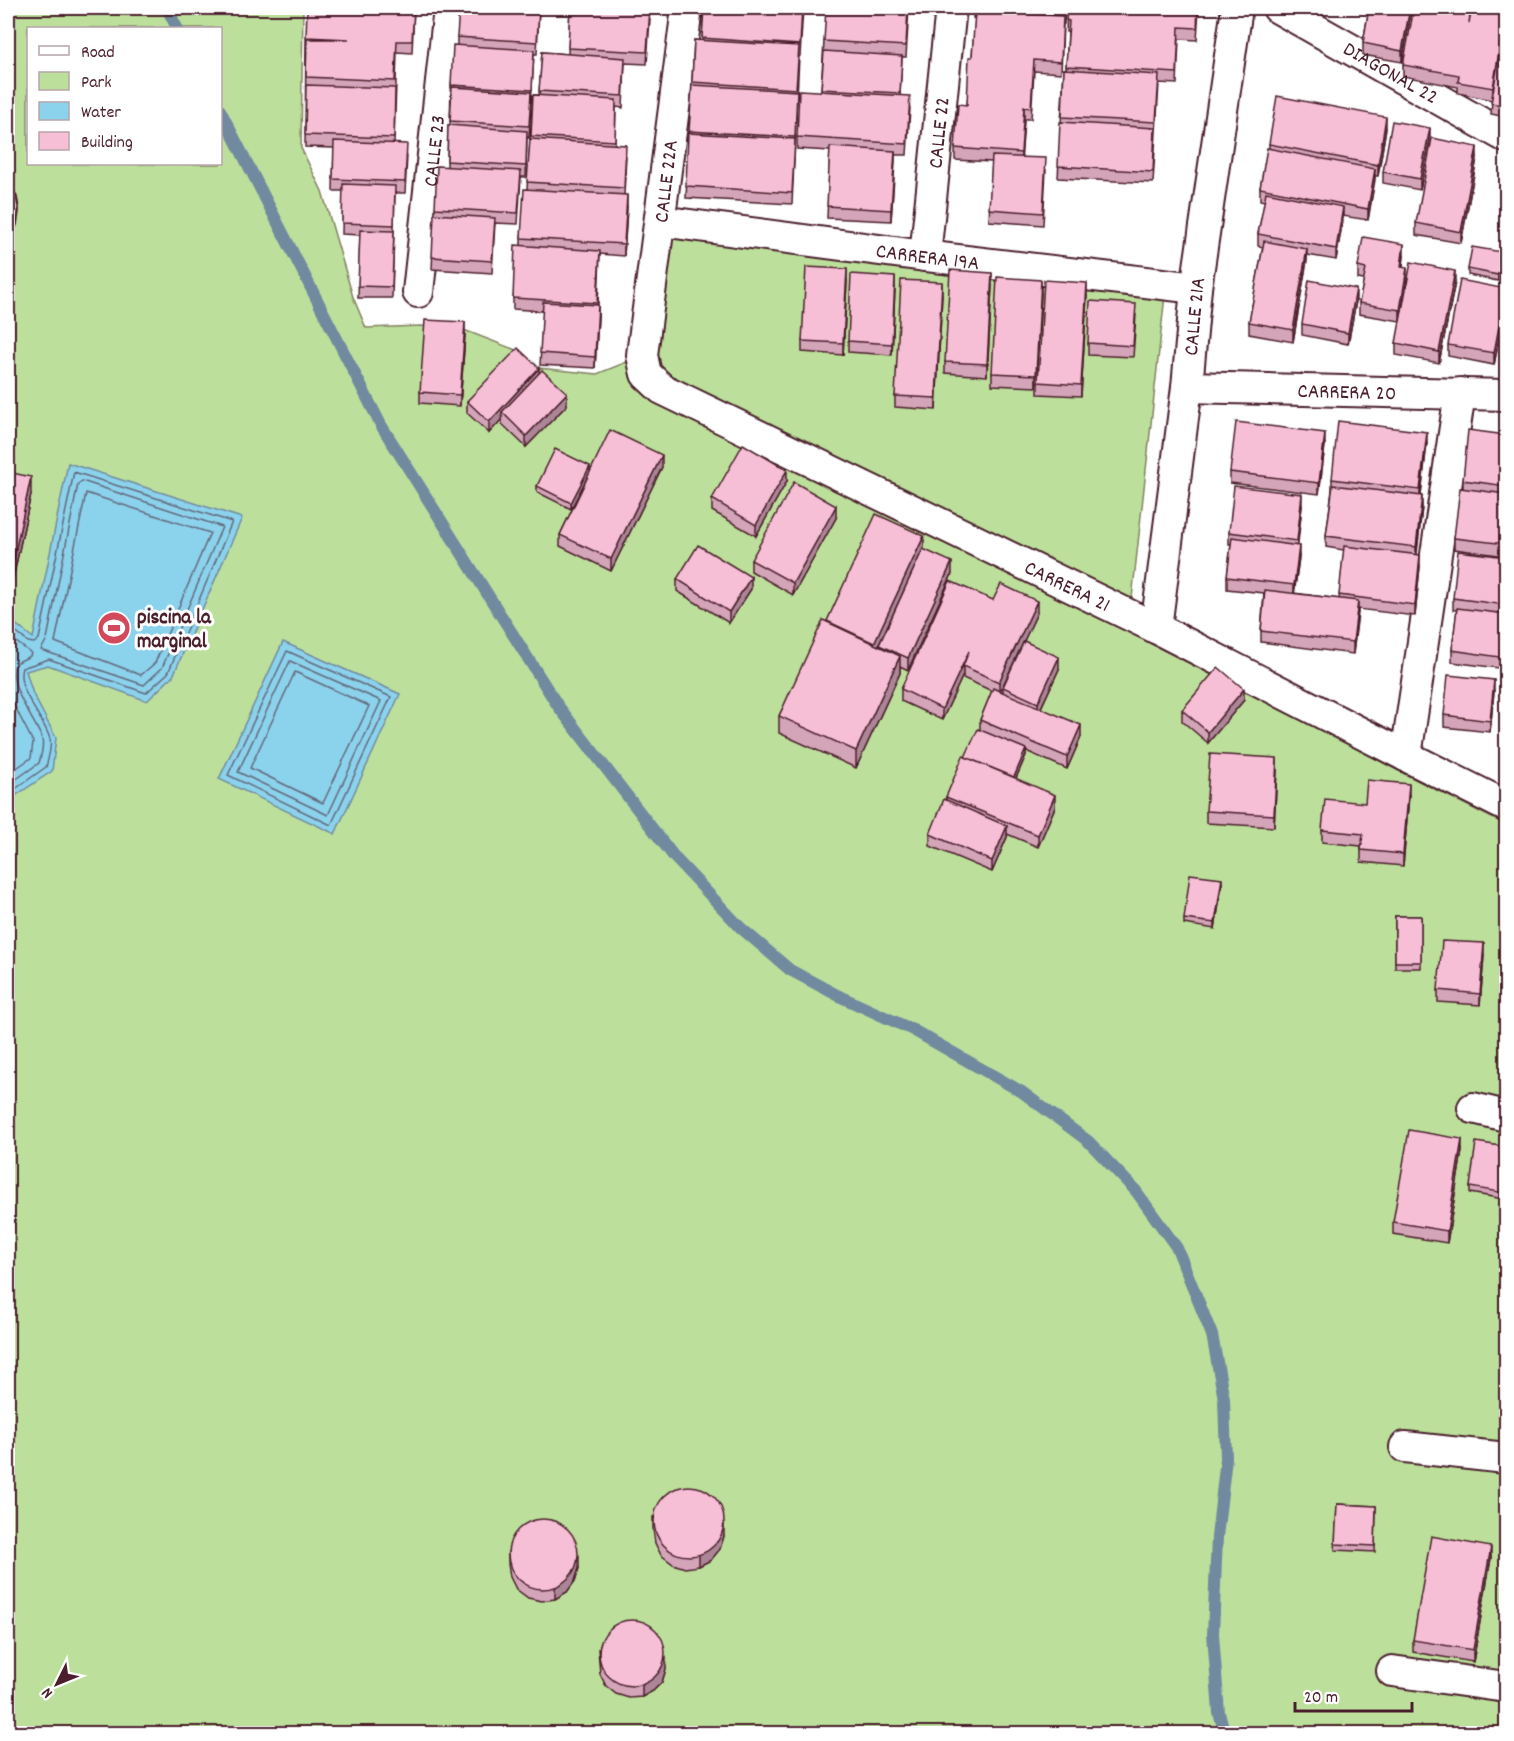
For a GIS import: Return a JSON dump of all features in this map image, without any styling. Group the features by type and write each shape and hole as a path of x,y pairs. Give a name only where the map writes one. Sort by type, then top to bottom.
{"street":[{"name":"CALLE 23","path":"418,292 449,8"},
{"name":"CALLE 22A","path":"642,355 687,8"},
{"name":"CALLE 22","path":"925,256 951,8"},
{"name":"CALLE 21A","path":"1156,628 1187,387 1196,288 1237,8"},
{"name":"DIAGONAL 22","path":"1278,8 1506,137"},
{"name":"CARRERA 19A","path":"660,221 925,256 1196,288"},
{"name":"CARRERA 21","path":"642,355 646,374 662,389 1156,628 1506,806"},
{"name":"CARRERA 20","path":"1187,387 1506,395"},
{"path":"1406,756 1460,393"},
{"path":"1473,1108 1506,1116"},
{"path":"1405,1447 1506,1458"},
{"path":"1392,1671 1506,1687"}],"lane":[{"path":"8,199 10,210 8,223"}],"green space":[{"path":"8,8 303,8 301,148 322,191 353,297 366,328 421,326 464,330 521,352 539,368 597,374 652,352 670,232 1165,295 1129,626 1397,770 1506,825 1506,1733 8,1734"}],"water":[{"name":"piscina la marginal","path":"68,463 242,518 173,676 147,701 48,665 26,671 33,694 56,738 52,771 12,798 8,798 8,618 33,638"},
{"path":"283,642 400,694 335,834 219,779"}],"building":[{"path":"307,8 414,8 412,41 397,41 395,81 306,77 307,39 349,39 306,37"},
{"path":"459,8 539,8 537,42 457,37"},
{"path":"570,8 650,8 647,52 568,48"},
{"path":"704,8 802,8 800,45 702,38"},
{"path":"826,8 908,8 906,46 824,41"},
{"path":"982,8 1064,8 1064,13"},
{"path":"1067,8 1198,8 1197,28 1179,27 1177,73 1066,66 1069,21 1066,20"},
{"path":"1369,8 1410,8 1402,51 1363,43"},
{"path":"1414,8 1471,8 1469,23 1472,8 1506,8 1493,88 1458,82 1459,75 1403,65"},
{"path":"975,11 1063,16 1061,62 1034,60 1031,108 1024,107 1021,153 955,148 958,104 967,105 969,57 972,57"},
{"path":"1506,20 1506,106 1491,103"},
{"path":"694,40 799,46 796,89 692,82"},
{"path":"453,45 534,50 532,90 451,85"},
{"path":"824,51 902,56 900,93 821,89"},
{"path":"542,52 625,58 623,96 539,91"},
{"path":"1064,69 1159,75 1156,122 1062,117"},
{"path":"306,85 395,88 394,138 305,135"},
{"path":"692,85 797,91 795,137 689,131"},
{"path":"452,87 531,92 529,126 450,121"},
{"path":"799,90 910,96 907,144 797,137"},
{"path":"533,95 616,100 615,141 531,136"},
{"path":"1277,96 1386,117 1378,165 1269,144"},
{"path":"1392,121 1430,128 1420,179 1383,172"},
{"path":"1060,122 1155,128 1153,172 1058,166"},
{"path":"448,125 527,131 526,166 447,161"},
{"path":"688,133 795,139 792,193 686,186"},
{"path":"1432,138 1477,147 1461,232 1416,223"},
{"path":"530,139 626,145 624,188 527,182"},
{"path":"334,141 407,144 405,182 333,179"},
{"path":"830,147 895,151 891,210 827,206"},
{"path":"1267,148 1375,169 1368,209 1260,188"},
{"path":"992,156 1046,158 1043,213 989,209"},
{"path":"437,166 521,171 518,213 435,208"},
{"path":"343,184 395,186 394,225 342,223"},
{"path":"524,189 627,195 624,244 521,238"},
{"path":"1266,192 1343,207 1336,249 1258,234"},
{"path":"434,214 495,218 492,261 432,257"},
{"path":"360,230 394,231 392,287 358,286"},
{"path":"1363,237 1404,244 1401,267 1407,268 1400,310 1359,303 1366,269 1358,267"},
{"path":"1264,241 1307,249 1293,330 1249,322"},
{"path":"515,245 600,251 597,303 513,298"},
{"path":"1472,247 1502,252 1498,275 1468,269"},
{"path":"1411,262 1455,271 1439,352 1396,343"},
{"path":"806,267 847,269 843,343 802,341"},
{"path":"950,270 992,273 987,364 945,362"},
{"path":"851,274 895,277 892,344 848,341"},
{"path":"997,277 1041,280 1036,375 992,373"},
{"path":"901,280 942,282 936,398 895,396"},
{"path":"1044,280 1087,283 1081,385 1038,382"},
{"path":"1309,280 1356,289 1348,333 1302,324"},
{"path":"1460,280 1506,289 1494,353 1448,345"},
{"path":"1090,301 1136,304 1133,346 1088,343"},
{"path":"543,302 598,305 595,357 540,353"},
{"path":"1506,309 1506,335 1502,334"},
{"path":"425,320 465,322 460,395 420,392"},
{"path":"518,348 539,368 489,422 467,401"},
{"path":"542,370 567,393 526,436 502,412"},
{"path":"1338,421 1427,432 1420,490 1332,479"},
{"path":"1236,422 1325,433 1319,483 1230,472"},
{"path":"610,430 662,455 611,559 560,535"},
{"path":"1468,430 1506,435 1506,486 1463,480"},
{"path":"743,444 787,470 756,525 712,499"},
{"path":"555,449 590,466 571,503 537,486"},
{"path":"8,472 31,477 11,571 8,571"},
{"path":"794,482 836,506 793,583 751,560"},
{"path":"1333,485 1422,496 1416,547 1326,536"},
{"path":"1234,486 1302,494 1297,541 1229,532"},
{"path":"1460,488 1506,494 1506,544 1454,538"},
{"path":"876,514 924,536 874,643 827,621"},
{"path":"1232,537 1299,546 1294,585 1227,577"},
{"path":"698,545 751,577 729,612 677,579"},
{"path":"1344,546 1420,555 1415,605 1339,595"},
{"path":"923,549 952,562 908,658 879,645"},
{"path":"1458,551 1506,557 1506,605 1453,598"},
{"path":"950,581 993,600 1001,584 1037,601 999,682 963,666 969,651 942,709 901,689"},
{"path":"1265,590 1358,601 1353,642 1261,631"},
{"path":"1457,608 1506,614 1506,658 1452,650"},
{"path":"823,620 900,656 856,751 779,716"},
{"path":"1024,641 1059,657 1038,703 1003,687"},
{"path":"1218,667 1244,689 1208,732 1182,710"},
{"path":"1448,675 1494,680 1490,721 1444,715"},
{"path":"993,688 1081,725 1067,757 980,720"},
{"path":"978,729 1026,749 1014,777 965,757"},
{"path":"1210,754 1277,758 1274,815 1206,811"},
{"path":"963,756 1055,795 1038,835 946,797"},
{"path":"1367,780 1409,784 1403,854 1361,850 1363,834 1322,830 1325,799 1365,803"},
{"path":"944,799 1007,826 992,861 930,834"},
{"path":"1190,874 1222,878 1215,923 1184,919"},
{"path":"1395,916 1421,916 1421,962 1395,962"},
{"path":"1442,941 1484,943 1480,994 1438,990"},
{"path":"1409,1130 1462,1139 1447,1231 1393,1222"},
{"path":"1476,1142 1506,1147 1504,1193 1470,1187"},
{"path":"689,1486 702,1489 714,1496 721,1508 724,1521 721,1534 714,1546 702,1553 689,1556 676,1553 664,1546 657,1534 654,1521 657,1508 664,1496 676,1489"},
{"path":"1337,1504 1376,1506 1375,1546 1335,1544"},
{"path":"543,1519 556,1522 568,1529 575,1541 578,1554 575,1567 568,1579 556,1586 543,1589 530,1586 518,1579 511,1567 508,1554 511,1541 518,1529 530,1522"},
{"path":"1431,1536 1491,1547 1473,1650 1413,1640"},
{"path":"625,1620 639,1620 651,1625 660,1634 665,1653 663,1666 656,1677 639,1686 625,1686 613,1681 604,1672 599,1660 599,1646 604,1634 613,1625"}],"waterway":[{"path":"167,8 176,27"},
{"path":"222,114 381,425 558,706 675,858 741,928 790,970 839,996 913,1030 1022,1092 1088,1141 1136,1191 1177,1248 1212,1335 1224,1399 1226,1458 1217,1537 1213,1634 1219,1713 1225,1734"}],"place":[{"name":"piscina la marginal","path":"114,628"}]}
